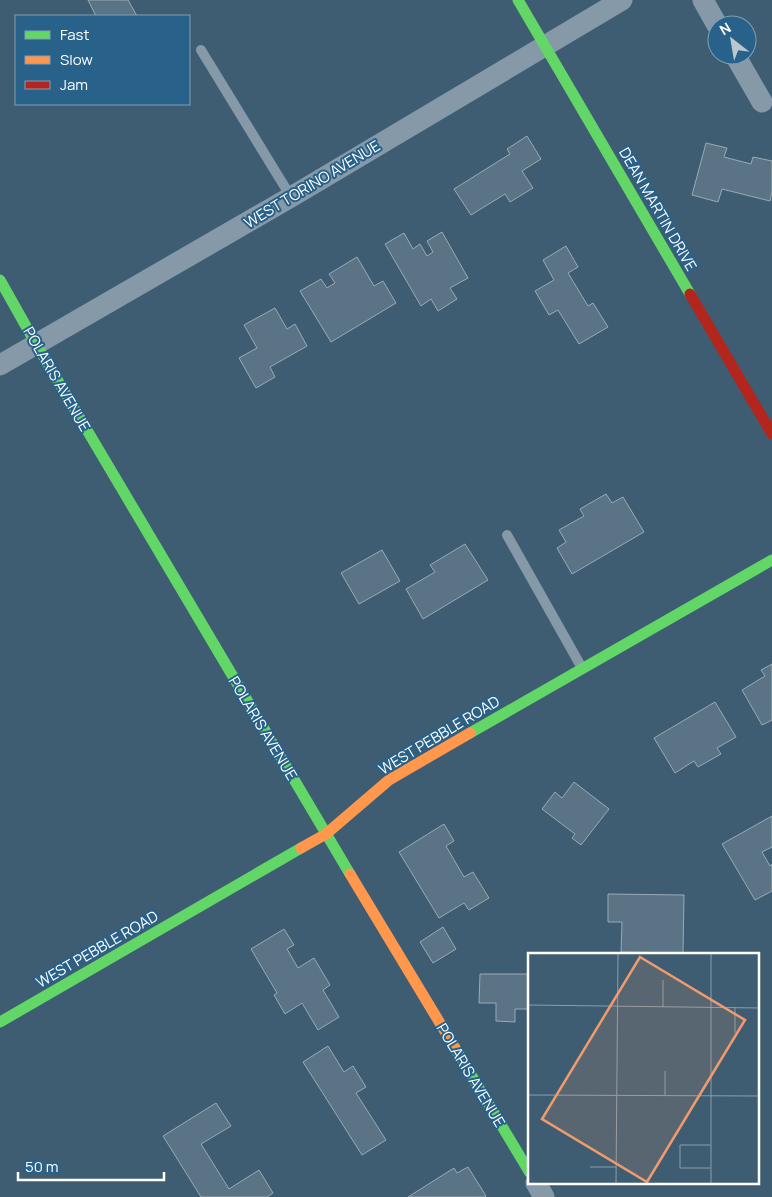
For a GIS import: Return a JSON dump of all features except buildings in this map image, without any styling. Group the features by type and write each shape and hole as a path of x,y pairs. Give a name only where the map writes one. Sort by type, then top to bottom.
{"street":[{"name":"DEAN MARTIN DRIVE","path":"518,0 772,434"},
{"name":"WEST TORINO AVENUE","path":"0,366 291,197 622,0"},
{"path":"703,0 711,15"},
{"path":"741,65 762,102"},
{"name":"POLARIS AVENUE","path":"0,280 326,834 528,1170"},
{"name":"WEST PEBBLE ROAD","path":"0,1022 326,834 389,780 772,560"},
{"path":"537,1184 544,1197"}],"lane":[{"path":"201,50 291,197"},
{"path":"507,535 583,668"}],"traffic: fast":[{"path":"518,0 690,294"},
{"path":"0,280 350,874"},
{"path":"470,733 772,560"},
{"path":"0,1022 301,848"},
{"path":"455,1048 528,1170"}],"traffic: slow":[{"path":"301,848 326,834 389,780 470,733"},
{"path":"350,874 455,1048"}],"traffic: jam":[{"path":"690,294 772,434"}]}
